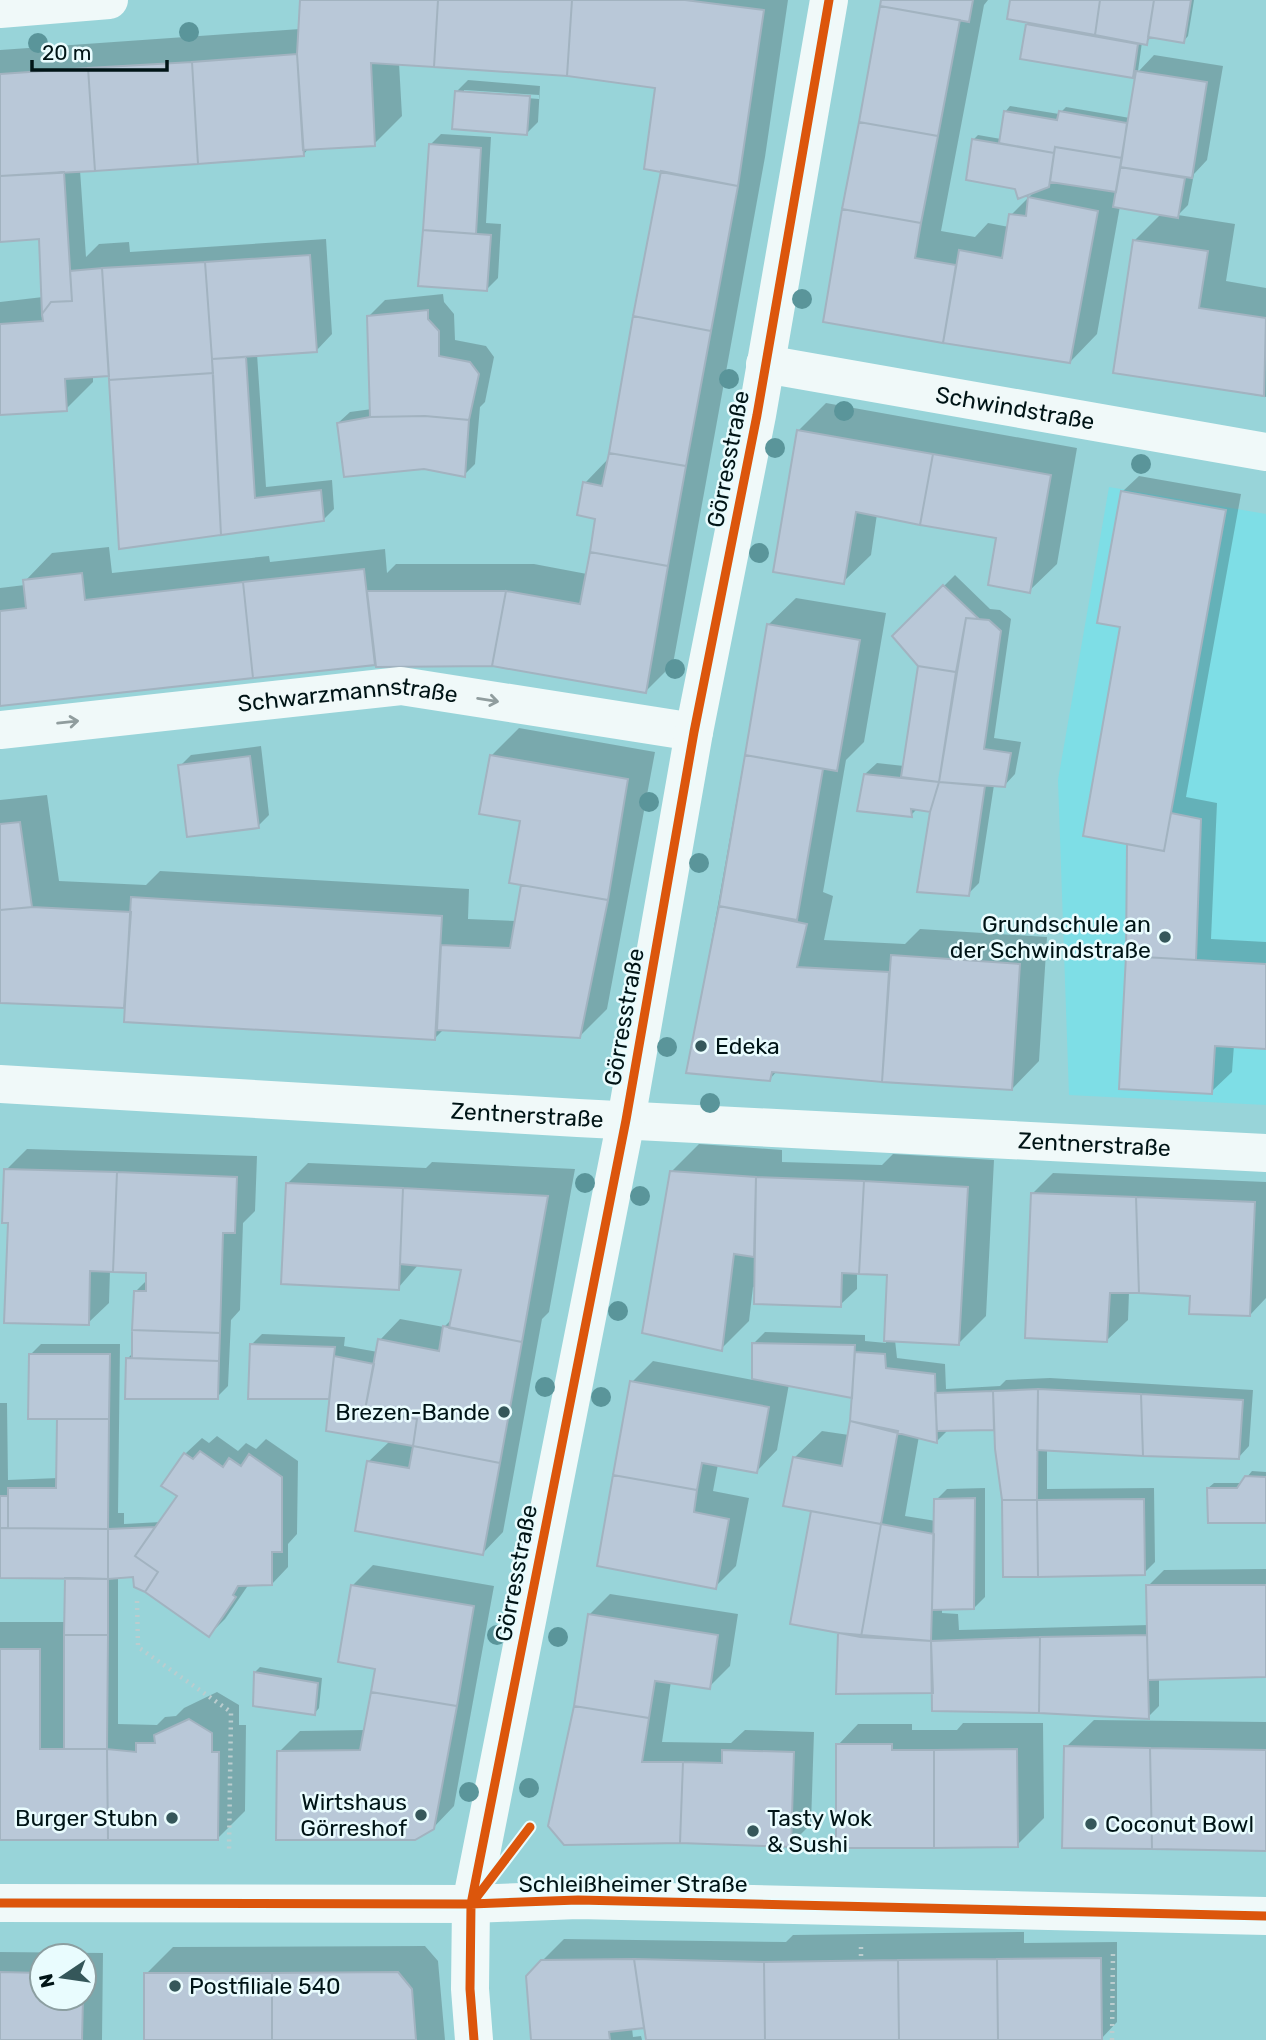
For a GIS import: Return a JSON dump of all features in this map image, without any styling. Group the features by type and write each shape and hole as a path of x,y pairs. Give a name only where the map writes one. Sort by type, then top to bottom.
{"street":[{"path":"0,9 109,0"},
{"name":"Görresstraße","path":"474,2040 470,1989 471,1904 626,1120 694,732 765,364 829,0"},
{"name":"Schwindstraße","path":"765,364 1266,452"},
{"name":"Schwarzmannstraße","path":"0,730 401,686 694,732"},
{"name":"Zentnerstraße","path":"0,1084 1266,1153"},
{"name":"Schleißheimer Straße","path":"0,1903 471,1904 592,1900 1266,1916"}],"path":[{"path":"137,1601 138,1647 232,1712 229,1850"},
{"path":"1112,2040 1113,1944"}],"shaded area":[{"name":"Grundschule an der Schwindstraße","path":"1109,487 1266,514 1266,1105 1069,1095 1058,780"}],"building":[{"path":"300,0 438,0 434,67 371,63 375,146 303,150 297,54"},
{"path":"438,0 572,0 567,76 434,67"},
{"path":"572,0 685,0 764,10 738,186 644,169 655,88 567,76"},
{"path":"881,0 973,0 969,22 880,6"},
{"path":"1010,0 1100,0 1095,35 1007,19"},
{"path":"1100,0 1154,0 1147,45 1095,35"},
{"path":"1154,0 1191,0 1184,43 1148,37"},
{"path":"880,6 960,20 938,136 859,122"},
{"path":"1026,24 1138,44 1133,78 1020,59"},
{"path":"297,54 304,156 198,164 192,62"},
{"path":"192,62 198,164 95,171 88,68"},
{"path":"88,68 95,171 0,176 0,74"},
{"path":"1136,71 1207,82 1192,178 1120,167"},
{"path":"455,91 530,96 527,135 452,129"},
{"path":"1004,111 1057,120 1059,111 1127,123 1122,158 1055,147 1054,153 999,143"},
{"path":"859,122 938,136 921,223 842,209"},
{"path":"972,139 1054,153 1049,187 1018,199 1015,189 966,180"},
{"path":"429,144 481,148 476,234 423,230"},
{"path":"1055,147 1122,158 1116,192 1050,182"},
{"path":"1120,167 1185,178 1178,218 1113,207"},
{"path":"661,171 738,186 711,331 633,316"},
{"path":"64,172 72,301 51,302 42,314 39,239 0,242 0,176"},
{"path":"1028,197 1098,211 1070,363 943,343 959,250 1002,258 1009,214 1026,216"},
{"path":"842,209 921,223 915,258 956,265 943,343 823,322"},
{"path":"423,230 491,235 487,291 418,286"},
{"path":"1133,240 1208,251 1199,308 1266,318 1264,396 1113,373"},
{"path":"310,255 317,352 212,359 205,262"},
{"path":"205,262 213,373 109,380 102,268"},
{"path":"102,268 109,376 65,379 67,411 0,415 0,324 43,321 42,314 51,302 72,301 70,271"},
{"path":"428,310 428,319 439,331 439,356 470,362 479,374 469,420 425,416 370,417 367,316"},
{"path":"633,316 711,331 686,466 609,453"},
{"path":"246,357 255,498 321,490 324,521 221,535 212,359"},
{"path":"213,373 221,535 119,549 109,380"},
{"path":"425,416 469,420 465,477 424,469 344,477 337,423 370,417"},
{"path":"797,430 933,454 920,525 856,512 844,584 773,572"},
{"path":"609,453 686,466 668,566 590,552 595,519 577,515 583,482 602,486"},
{"path":"933,454 1051,475 1030,593 988,585 996,538 920,525"},
{"path":"1121,491 1226,510 1164,851 1083,836 1120,627 1097,623"},
{"path":"590,552 668,566 646,693 492,666 506,591 580,604"},
{"path":"364,569 375,665 253,678 243,582"},
{"path":"82,573 85,600 243,582 253,678 0,706 0,611 26,608 23,580"},
{"path":"943,585 979,619 966,618 956,672 918,666 892,636"},
{"path":"367,591 506,591 492,666 376,667"},
{"path":"966,618 989,620 1001,631 984,749 1011,753 1005,787 939,782"},
{"path":"767,624 860,640 837,771 745,755"},
{"path":"918,666 956,672 939,782 901,777"},
{"path":"490,755 628,779 608,900 509,883 520,821 479,814"},
{"path":"745,755 823,769 797,920 719,906"},
{"path":"250,756 259,828 187,837 178,765"},
{"path":"864,774 939,782 930,812 911,809 912,817 857,811"},
{"path":"939,782 985,786 969,896 917,892 930,812"},
{"path":"1171,813 1201,819 1196,960 1126,956 1127,844 1164,851"},
{"path":"20,822 32,907 0,910 0,824"},
{"path":"521,885 608,900 580,1038 437,1030 441,945 510,948"},
{"path":"131,897 442,916 435,1040 124,1022"},
{"path":"719,906 807,924 797,967 889,972 882,1082 772,1072 770,1081 686,1073"},
{"path":"32,907 131,912 124,1008 0,1003 0,910"},
{"path":"891,955 1020,964 1012,1090 882,1082"},
{"path":"1126,956 1266,964 1266,1049 1215,1046 1212,1094 1119,1089"},
{"path":"4,1169 117,1172 113,1272 90,1271 89,1325 4,1323 8,1223 2,1223"},
{"path":"670,1171 756,1177 754,1257 734,1254 722,1351 642,1333"},
{"path":"117,1172 237,1177 235,1233 223,1233 220,1333 132,1330 134,1291 146,1291 146,1273 113,1272"},
{"path":"756,1177 864,1181 859,1274 842,1273 841,1307 754,1304"},
{"path":"864,1181 968,1187 959,1345 884,1341 887,1275 859,1274"},
{"path":"286,1183 403,1188 399,1290 281,1284"},
{"path":"403,1188 548,1196 522,1342 449,1328 461,1270 400,1264"},
{"path":"1031,1193 1136,1197 1139,1293 1110,1293 1107,1342 1025,1338"},
{"path":"1136,1197 1255,1202 1250,1316 1189,1314 1190,1296 1139,1293"},
{"path":"443,1326 522,1342 500,1463 413,1446 417,1419 365,1410 378,1339 439,1351"},
{"path":"132,1330 220,1333 219,1361 132,1358"},
{"path":"752,1343 855,1345 852,1398 752,1379"},
{"path":"250,1344 335,1347 329,1399 248,1399"},
{"path":"855,1352 885,1354 886,1368 935,1374 937,1443 850,1421"},
{"path":"29,1354 110,1354 109,1419 28,1419"},
{"path":"334,1356 374,1364 365,1410 417,1419 413,1446 326,1431"},
{"path":"126,1358 219,1361 218,1399 125,1399"},
{"path":"630,1381 769,1407 757,1473 702,1463 697,1490 613,1475"},
{"path":"1038,1389 1141,1394 1143,1456 1037,1450"},
{"path":"1038,1389 1037,1500 1002,1500 995,1449 993,1391"},
{"path":"993,1391 994,1430 937,1431 935,1393"},
{"path":"1141,1394 1243,1400 1239,1459 1143,1456"},
{"path":"57,1419 109,1419 108,1529 8,1528 8,1488 56,1488"},
{"path":"850,1421 898,1431 881,1524 783,1506 793,1457 842,1466"},
{"path":"413,1446 500,1463 483,1555 355,1531 367,1461 409,1468"},
{"path":"200,1451 223,1467 229,1458 241,1466 249,1454 282,1477 282,1552 272,1552 272,1585 238,1586 233,1595 236,1597 209,1637 145,1592 158,1572 135,1556 177,1496 161,1486 184,1453 193,1459"},
{"path":"613,1475 697,1490 694,1512 729,1519 716,1589 597,1566"},
{"path":"1245,1476 1266,1477 1266,1523 1208,1523 1207,1488 1237,1488"},
{"path":"0,1496 8,1496 8,1528 0,1528"},
{"path":"975,1498 974,1609 932,1610 934,1499"},
{"path":"1144,1499 1145,1575 1038,1577 1037,1500"},
{"path":"1002,1500 1037,1500 1038,1577 1003,1577"},
{"path":"811,1511 881,1524 861,1637 790,1624"},
{"path":"881,1524 934,1534 931,1641 861,1637"},
{"path":"155,1527 135,1556 158,1572 145,1592 134,1587 133,1577 108,1579 108,1529"},
{"path":"0,1528 108,1529 108,1579 0,1578"},
{"path":"65,1578 108,1579 108,1635 64,1635"},
{"path":"351,1585 474,1606 457,1706 371,1692 375,1669 338,1662"},
{"path":"1146,1585 1266,1585 1266,1677 1148,1680"},
{"path":"588,1614 718,1635 710,1689 655,1681 649,1718 574,1706"},
{"path":"838,1633 931,1641 933,1693 836,1694"},
{"path":"64,1635 108,1635 107,1749 64,1749"},
{"path":"1147,1635 1149,1719 1039,1713 1040,1637"},
{"path":"1040,1637 1039,1713 932,1711 931,1641"},
{"path":"0,1649 40,1649 40,1749 107,1749 108,1840 0,1840"},
{"path":"254,1672 318,1683 315,1715 253,1706"},
{"path":"371,1692 457,1706 434,1829 415,1840 276,1840 277,1751 360,1750"},
{"path":"574,1706 649,1718 642,1762 683,1762 680,1843 564,1845 548,1826"},
{"path":"189,1719 212,1733 212,1752 219,1752 218,1840 108,1840 107,1749 136,1752 136,1743 155,1743 154,1735"},
{"path":"836,1744 892,1744 892,1750 934,1750 934,1848 836,1848"},
{"path":"1064,1746 1150,1748 1152,1849 1062,1848"},
{"path":"1150,1748 1266,1750 1266,1851 1152,1849"},
{"path":"1017,1749 1018,1847 934,1848 934,1750"},
{"path":"722,1750 794,1752 791,1847 680,1843 683,1762 722,1763"},
{"path":"1101,1958 1102,2040 998,2040 997,1959"},
{"path":"634,1959 644,2028 609,2032 610,2040 531,2040 526,1976 541,1960"},
{"path":"634,1959 764,1962 765,2040 646,2040"},
{"path":"997,1959 998,2040 899,2040 898,1960"},
{"path":"898,1960 899,2040 765,2040 764,1962"},
{"path":"0,1972 28,1973 28,2012 83,2012 82,2040 0,2040"},
{"path":"398,1972 412,1989 416,2040 272,2040 272,1973"},
{"path":"144,1973 272,1973 272,2040 144,2040"}],"cycle path":[{"path":"474,2040 470,1989 471,1904 626,1120 694,732 757,415 829,0"},
{"path":"476,1898 530,1827"},
{"path":"0,1903 471,1904 578,1900 1266,1916"}],"place":[{"name":"Grundschule an der Schwindstraße","path":"1165,937"},
{"name":"Edeka","path":"701,1046"},
{"name":"Brezen-Bande","path":"504,1412"},
{"name":"Wirtshaus Görreshof","path":"421,1815"},
{"name":"Burger Stubn","path":"172,1818"},
{"name":"Coconut Bowl","path":"1091,1824"},
{"name":"Tasty Wok & Sushi","path":"753,1831"},
{"name":"Postfiliale 540","path":"175,1986"}]}
